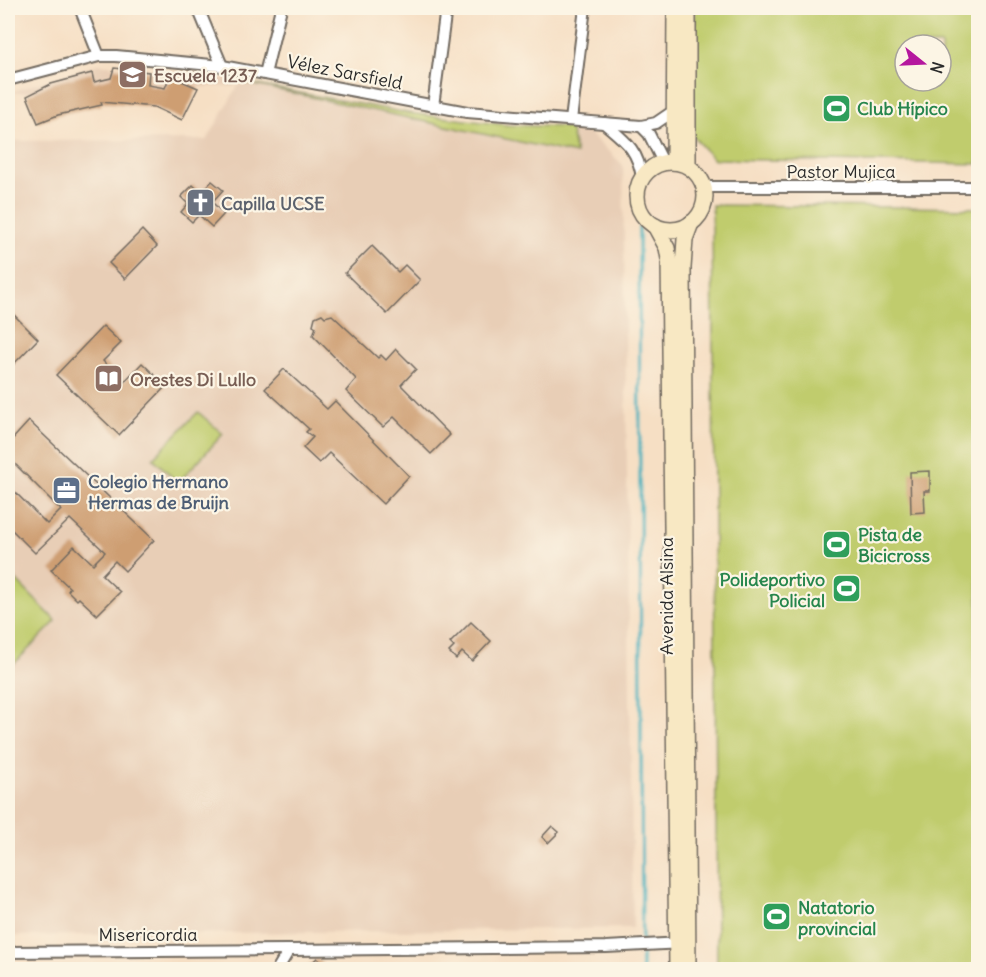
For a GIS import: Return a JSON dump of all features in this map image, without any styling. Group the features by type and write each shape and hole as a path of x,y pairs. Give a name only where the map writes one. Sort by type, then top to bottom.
{"main road":[{"path":"675,8 675,163"},
{"path":"675,163 688,8"},
{"path":"675,163 701,179 705,197 698,216 691,223 674,230 655,226 646,219 637,199 642,178 655,165 675,163"},
{"name":"Avenida Alsina","path":"677,969 682,943 683,268 685,239 691,223"},
{"name":"Avenida Alsina","path":"655,226 667,248 669,259 682,943 688,969"}],"street":[{"path":"80,8 99,56"},
{"path":"198,8 222,66"},
{"path":"265,74 281,8"},
{"path":"433,106 446,8"},
{"path":"571,120 585,8"},
{"name":"Vélez Sarsfield","path":"8,80 99,56 116,56 222,66 482,114 641,126 656,123 675,110"},
{"path":"603,123 628,144 636,154 642,178"},
{"path":"641,126 675,163"},
{"name":"Pastor Mujica","path":"704,187 978,187"},
{"name":"Misericordia","path":"8,952 682,943"},
{"path":"277,969 289,950"}],"shaded area":[{"name":"Escuela 1237","path":"98,64 232,79 235,86 8,93"},
{"path":"239,84 315,94 453,123 545,132 588,132 623,165 633,928 8,936 8,141 207,140"}],"green space":[{"name":"Club Hípico","path":"695,8 978,8 978,164 713,159 692,135"},
{"path":"246,83 408,113 508,125 570,127 576,154"},
{"name":"Polideportivo Policial","path":"712,205 978,208 978,969 717,969"},
{"path":"198,412 223,434 178,483 153,458"},
{"path":"8,572 56,621 8,670"}],"building":[{"path":"114,68 149,72 148,85 165,88 170,76 198,88 182,120 154,107 101,102 102,105 58,115 38,123 27,96 51,84 92,73 94,82 111,78"},
{"name":"Capilla UCSE","path":"212,181 223,190 212,202 224,214 212,227 199,215 192,222 181,212 188,204 181,197 193,185 201,193"},
{"path":"142,230 157,246 125,279 109,263"},
{"path":"372,246 398,272 405,265 420,280 387,314 345,273"},
{"path":"8,309 38,339 8,370"},
{"path":"322,314 325,317 332,315 378,358 381,355 386,360 396,349 416,369 401,385 450,435 431,454 394,417 383,427 346,391 356,379 313,335 316,327 313,325 315,317"},
{"path":"103,326 121,343 103,361 124,382 142,363 166,386 119,435 56,375"},
{"path":"284,369 327,409 335,401 409,476 383,504 329,453 319,463 303,448 313,437 306,432 309,429 265,389"},
{"path":"29,421 154,540 125,571 115,561 102,575 120,592 97,615 79,598 77,600 68,591 70,588 51,570 74,546 93,564 105,552 70,519 35,553 8,526 8,485 47,524 61,510 8,457 8,444"},
{"path":"930,471 930,491 924,491 925,512 911,513 910,472"},
{"path":"471,622 491,641 472,661 462,652 456,659 449,652 454,647 450,643"},
{"path":"552,826 559,832 548,843 542,837"},
{"path":"317,958 328,969 305,969"}],"waterway":[{"path":"639,228 642,970"}],"place":[{"name":"Escuela 1237","path":"133,75"},
{"name":"Club Hípico","path":"836,108"},
{"name":"Capilla UCSE","path":"200,203"},
{"name":"Orestes Di Lullo","path":"109,379"},
{"name":"Colegio Hermano Hermas de Bruijn","path":"67,491"},
{"name":"Pista de Bicicross","path":"837,544"},
{"name":"Polideportivo Policial","path":"846,589"},
{"name":"Natatorio provincial","path":"777,917"}]}
